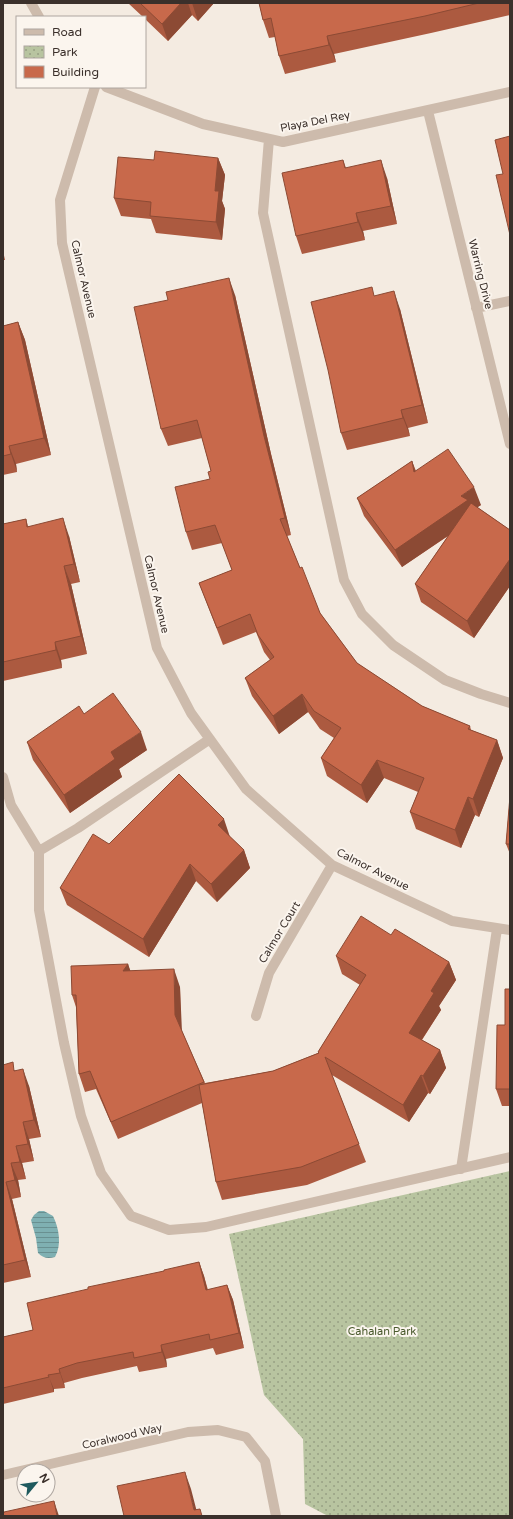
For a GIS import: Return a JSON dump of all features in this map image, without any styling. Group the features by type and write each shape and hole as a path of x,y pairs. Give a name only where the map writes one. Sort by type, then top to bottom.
{"street":[{"path":"31,3 38,16"},
{"name":"Calmor Avenue","path":"95,88 60,200 62,243 157,648 191,713 246,789 332,865 452,921 510,930"},
{"name":"Playa Del Rey","path":"109,88 203,124 283,142 510,92"},
{"name":"Warring Drive","path":"428,111 510,444"},
{"path":"269,139 263,213 344,580 362,614 393,645 444,680 510,703"},
{"path":"476,308 510,301"},
{"path":"39,851 78,828 210,739"},
{"path":"3,777 11,805 39,851 39,910 64,1043 81,1116 101,1173 131,1216 169,1230 206,1227 510,1157"},
{"name":"Calmor Court","path":"256,1016 269,973 332,865"},
{"path":"461,1169 497,929"},
{"name":"Coralwood Way","path":"3,1476 188,1432 218,1430 246,1437 265,1460 276,1516"}],"green space":[{"name":"Cahalan Park","path":"510,1171 510,1516 328,1516 305,1504 303,1439 264,1395 229,1234"}],"water":[{"path":"39,1211 44,1211 53,1216 55,1221 59,1242 55,1257 46,1258 38,1253 31,1220"}],"building":[{"path":"140,3 181,3 162,24"},
{"path":"259,3 479,3 425,16 327,36 329,45 279,56 271,18 263,20"},
{"path":"510,136 510,235 496,175 503,174 495,140"},
{"path":"155,151 218,158 215,191 219,191 216,222 150,216 151,202 114,198 118,157 154,160"},
{"path":"343,160 345,168 381,160 391,206 356,213 358,222 296,236 282,173"},
{"path":"229,278 264,436 285,518 280,519 300,568 302,567 320,613 357,663 422,706 470,726 468,729 497,740 473,799 468,797 455,830 410,812 424,778 377,760 361,785 321,758 341,728 314,711 302,694 273,716 245,678 274,657 258,635 250,614 217,628 199,583 232,570 215,525 186,532 175,487 210,479 208,472 211,471 197,420 161,429 134,307 168,300 166,292"},
{"path":"372,287 374,296 394,291 422,405 401,410 403,418 341,433 328,370 311,302"},
{"path":"18,322 44,438 9,446 11,454 3,456 3,326"},
{"path":"448,449 474,487 461,496 468,500 395,550 357,498 412,461 414,472"},
{"path":"471,503 510,530 510,559 467,621 415,584"},
{"path":"63,518 74,564 64,566 81,636 55,642 56,650 3,662 3,524 26,519 27,527"},
{"path":"113,693 141,732 111,752 115,759 64,795 27,742 79,706 84,714"},
{"path":"179,774 224,819 218,825 244,850 211,884 190,864 143,939 60,888 93,834 109,844"},
{"path":"510,796 510,844 506,844"},
{"path":"361,916 391,935 395,929 449,962 431,991 434,993 409,1033 440,1050 423,1076 421,1075 403,1105 325,1057 359,1144 301,1167 216,1182 199,1085 273,1071 319,1053 318,1052 366,975 336,956"},
{"path":"128,964 123,971 174,969 175,1015 204,1082 111,1122 90,1071 79,1074 76,995 72,995 71,966"},
{"path":"505,989 510,989 510,1089 496,1089 497,1025 505,1025"},
{"path":"13,1062 14,1071 23,1069 34,1120 23,1122 28,1144 16,1146 20,1162 11,1163 15,1180 6,1182 25,1260 3,1265 3,1065"},
{"path":"199,1262 206,1290 227,1285 239,1333 210,1340 209,1334 161,1345 162,1352 134,1358 133,1352 77,1363 59,1369 60,1373 48,1375 49,1377 3,1388 3,1337 33,1330 27,1303 88,1289 88,1287"},
{"path":"185,1472 194,1510 200,1509 202,1516 124,1516 117,1486"},
{"path":"45,1503 54,1503 57,1516 3,1516 4,1512"}]}
